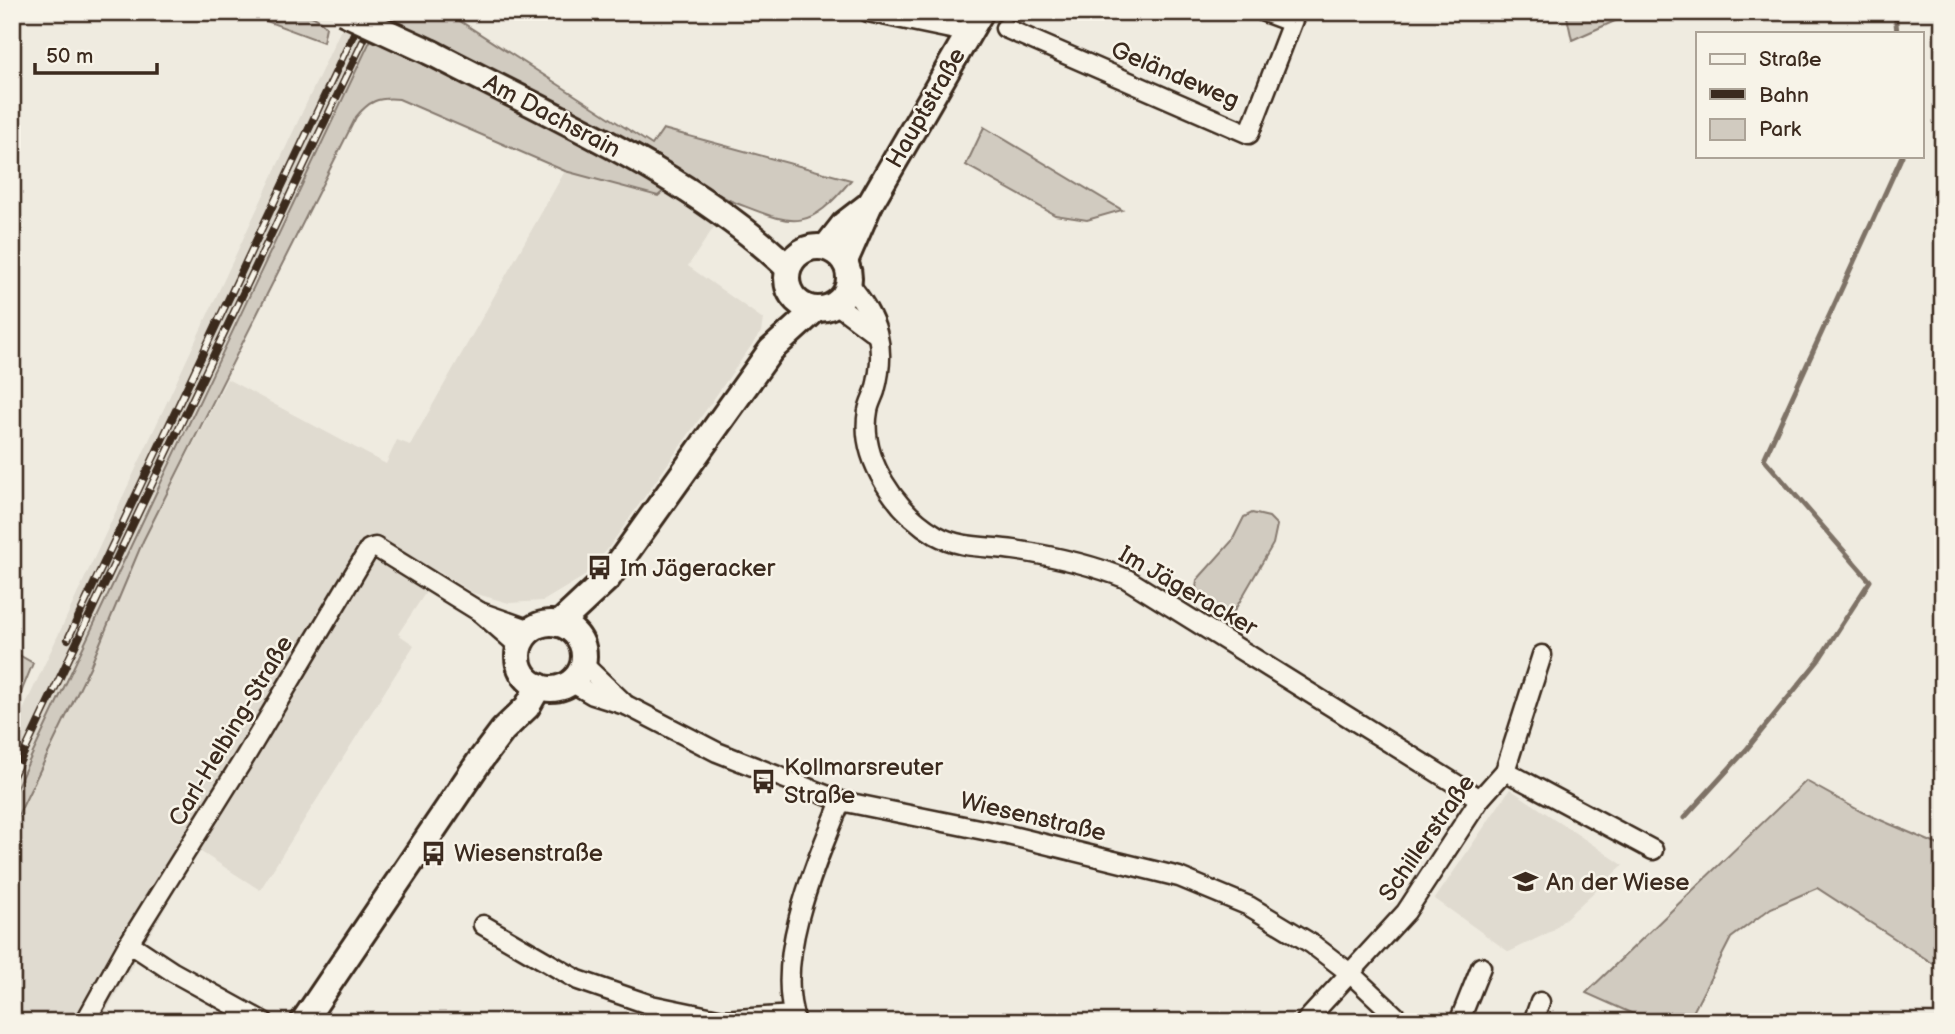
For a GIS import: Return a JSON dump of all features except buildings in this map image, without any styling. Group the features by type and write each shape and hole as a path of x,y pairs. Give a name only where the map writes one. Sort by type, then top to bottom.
{"main road":[{"name":"Am Dachsrain","path":"343,12 432,53 678,183 753,235 775,237 794,260"},
{"name":"Hauptstraße","path":"834,281 870,204 975,23"},
{"path":"794,260 834,281 805,307 792,296 787,283 794,260"},
{"path":"567,629 601,587 771,350 834,281"},
{"path":"771,350 792,296"},
{"path":"545,624 567,629 583,646 577,673 557,688 533,682 520,665 525,638 545,624"},
{"path":"303,1022 503,730 527,707 533,682"}],"street":[{"path":"868,12 975,23"},
{"path":"1264,12 1294,17"},
{"name":"Geländeweg","path":"1005,28 1249,134 1294,17"},
{"name":"Im Jägeracker","path":"834,281 876,334 881,355 875,393 868,412 870,443 890,494 937,536 972,547 1013,549 1090,564 1127,579 1480,799"},
{"name":"Carl-Helbing-Straße","path":"85,1022 365,553 375,547 525,638"},
{"name":"Schillerstraße","path":"1305,1022 1406,912 1480,799 1505,771 1542,655"},
{"name":"Wiesenstraße","path":"577,673 593,695 628,706 717,752 841,801 1008,835 1179,877 1249,906 1312,944 1351,974 1402,1022"},
{"path":"1505,771 1653,850"},
{"path":"482,925 578,980 651,1005 723,1020 794,1019 789,965 792,946 815,864 841,801"},
{"path":"130,943 173,972 264,1022"},
{"path":"1459,1022 1481,967"},
{"path":"1533,1022 1540,1002"}],"shaded area":[{"path":"349,12 383,12 12,797 12,734"},
{"path":"565,171 658,196 667,188 718,221 688,266 763,319 761,332 607,550 583,577 543,601 509,603 473,593 436,570 432,583 398,634 414,645 260,890 198,850 100,1022 12,1022 12,828 90,667 143,541 227,379 386,464 397,440 410,445"},
{"name":"An der Wiese","path":"1510,789 1623,865 1552,931 1509,952 1435,899"}],"green space":[{"path":"287,11 309,15 326,27 323,42 242,12"},
{"path":"383,12 446,12 652,145 663,129 851,180 835,198 809,217 797,220 769,215 731,201 380,18"},
{"path":"1566,12 1635,12 1572,40"},
{"path":"372,37 568,134 667,188 658,196 565,171 399,99 374,101 361,112 356,117 143,541 90,667 12,828 12,797"},
{"path":"984,127 1122,210 1087,220 1055,215 966,165"},
{"path":"1252,513 1269,517 1277,525 1273,544 1233,613 1221,613 1195,598 1197,580 1232,541 1244,517"},
{"path":"12,651 33,663 12,715"},
{"path":"1806,781 1862,812 1943,847 1943,970 1817,888 1771,908 1731,938 1688,1022 1651,1022 1586,993"}],"waterway":[{"path":"1895,12 1897,32"},
{"path":"1684,818 1746,750 1818,661 1870,581 1764,459 1901,158"}],"railway":[{"path":"68,639 364,12"},
{"path":"12,778 377,12"}],"place":[{"name":"Im Jägeracker","path":"600,568"},
{"name":"Kollmarsreuter Straße","path":"764,781"},
{"name":"Wiesenstraße","path":"434,853"},
{"name":"An der Wiese","path":"1526,882"}]}
